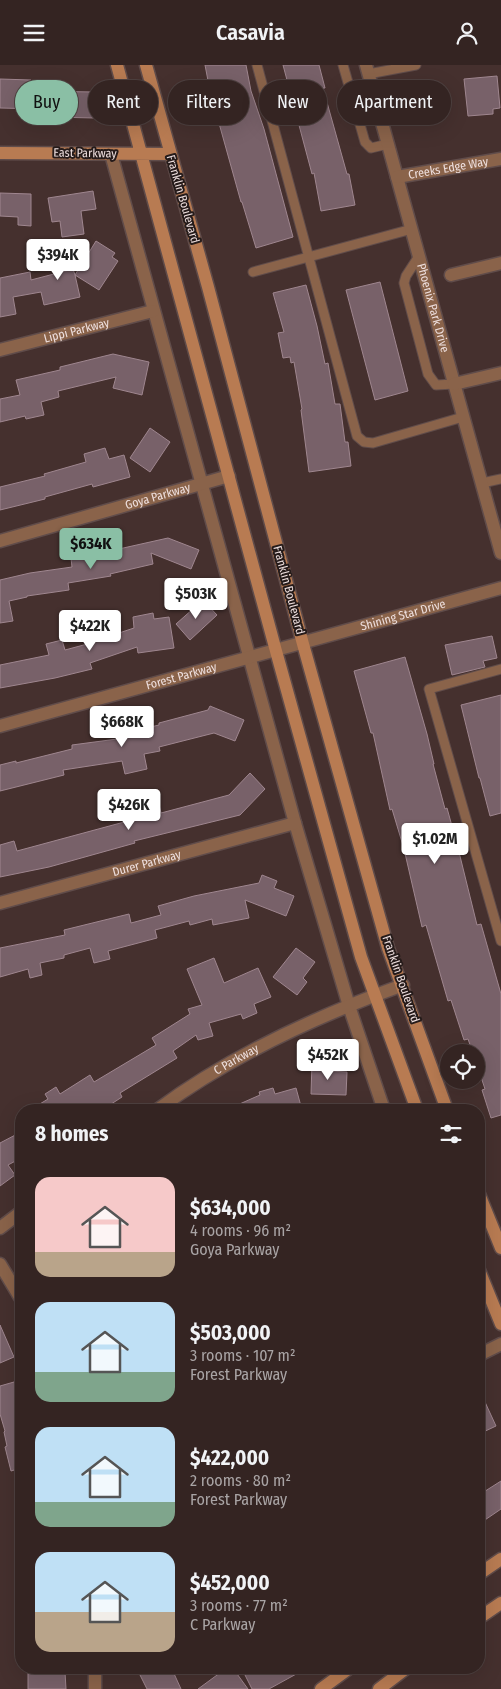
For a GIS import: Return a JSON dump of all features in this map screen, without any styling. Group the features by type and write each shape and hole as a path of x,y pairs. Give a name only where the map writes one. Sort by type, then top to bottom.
{"main road":[{"path":"117,65 361,957 415,1104"},
{"name":"Franklin Boulevard","path":"146,65 303,644 388,948 445,1104"},
{"name":"East Parkway","path":"0,153 171,155"},
{"path":"485,1209 501,1249"},
{"path":"485,1285 501,1324"},
{"path":"485,1570 501,1559"},
{"path":"485,1614 501,1603"},
{"path":"321,1689 341,1674"},
{"path":"379,1689 399,1674"}],"street":[{"name":"Phoenix Park Drive","path":"367,69 501,553"},
{"path":"111,154 200,484 295,823 349,1006 382,1104"},
{"name":"Creeks Edge Way","path":"397,177 501,159"},
{"path":"451,275 501,263"},
{"name":"Lippi Parkway","path":"0,350 153,311"},
{"path":"454,384 501,373"},
{"name":"Goya Parkway","path":"0,541 229,476"},
{"name":"Shining Star Drive","path":"303,644 501,588"},
{"name":"Forest Parkway","path":"0,726 303,644"},
{"name":"Durer Parkway","path":"0,903 295,823"},
{"name":"C Parkway","path":"166,1104 212,1073 261,1046 349,1006 403,985"},
{"path":"0,1228 15,1217"},
{"path":"0,1264 15,1289"},
{"path":"485,1351 501,1344"},
{"path":"95,1674 95,1689"}],"lane":[{"path":"257,65 357,436 364,442 373,443 463,417"},
{"path":"344,65 365,142 371,148 388,144"},
{"path":"367,69 416,65"},
{"path":"252,272 412,229"},
{"path":"419,256 406,275 404,283 428,374 436,385 454,384"},
{"path":"482,483 501,479"},
{"path":"501,669 429,689 501,941"}],"building":[{"path":"205,65 246,65 249,80 208,80"},
{"path":"283,65 319,65 323,80 287,80"},
{"path":"497,76 500,108 493,109 493,114 468,116 464,79"},
{"path":"0,79 31,80 15,80 15,108 0,108"},
{"path":"249,81 259,114 259,125 263,125 264,129 293,237 256,248 219,125 249,125"},
{"path":"78,92 88,92 88,118 78,118"},
{"path":"327,102 347,174 349,174 355,205 321,211 314,173 312,174 299,125 327,125"},
{"path":"93,191 96,209 81,211 84,234 62,237 60,221 52,222 48,198"},
{"path":"0,193 31,194 31,226 18,225 18,217 0,216"},
{"path":"96,241 115,253 112,257 118,261 99,290 75,275"},
{"path":"73,269 80,297 44,305 41,292 13,297 16,314 0,317 0,278 30,272 31,280"},
{"path":"380,282 408,391 375,400 346,290"},
{"path":"306,285 325,364 328,363 335,404 340,404 345,442 348,442 351,466 309,472 302,409 294,362 291,363 290,357 283,358 278,333 284,332 273,293"},
{"path":"113,354 149,362 142,395 113,388 116,377 58,391 59,397 41,402 44,415 26,419 25,416 0,422 0,399 20,395 16,380 60,370 60,367"},
{"path":"150,428 170,442 150,472 130,458"},
{"path":"105,448 109,459 124,455 130,477 93,487 92,484 45,497 45,499 0,510 0,487 45,476 44,474 86,462 84,454"},
{"path":"168,538 199,550 191,569 151,553 153,564 110,574 111,576 68,583 69,590 27,596 9,601 13,621 0,623 0,580 30,573 72,567 71,558"},
{"path":"203,600 217,615 190,640 176,624"},
{"path":"153,613 154,619 169,617 174,648 138,653 137,647 90,663 92,669 0,688 0,665 49,655 46,644 62,640 65,650 91,643 87,631 103,626 107,637 134,628 133,617"},
{"path":"492,636 497,658 483,661 485,667 452,675 445,645"},
{"path":"405,657 427,734 445,809 447,808 458,848 477,925 481,924 501,994 501,1115 491,1118 482,1090 485,1089 485,1044 470,1044 468,1039 464,1040 451,1000 448,1001 426,925 422,927 404,849 392,809 390,810 373,733 371,733 354,671"},
{"path":"501,695 501,813 490,816 461,705"},
{"path":"210,706 244,720 235,741 214,733 159,747 160,751 144,754 147,769 125,774 122,761 63,770 64,775 0,791 0,765 16,761 16,763 72,749 72,745 117,739 116,735 159,725 159,723 208,710"},
{"path":"250,773 265,789 240,815 134,841 135,843 49,867 0,877 0,845 14,841 17,851 139,818 136,807 158,801 161,813 229,795"},
{"path":"262,875 277,881 274,888 294,896 286,916 245,900 249,918 213,925 212,919 190,925 189,921 155,930 157,938 108,951 110,959 94,963 90,948 64,955 64,958 40,963 42,975 30,978 28,969 0,977 0,948 65,935 64,930 129,914 131,923 161,915 158,906 194,896 259,883"},
{"path":"296,948 315,962 303,978 307,982 297,995 273,977"},
{"path":"214,958 224,983 258,968 271,997 254,1004 257,1013 243,1019 241,1014 209,1023 213,1036 198,1040 196,1035 173,1051 177,1058 120,1093 122,1097 111,1104 40,1104 48,1099 45,1094 56,1087 60,1094 90,1075 94,1082 156,1045 152,1038 190,1014 188,1009 202,1005 187,969"},
{"path":"312,1063 329,1064 329,1071 347,1072 346,1095 311,1094"},
{"path":"273,1088 275,1094 296,1088 300,1104 240,1104 260,1095 259,1092"},
{"path":"15,1135 15,1161 8,1165 15,1175 0,1186 0,1143"},
{"path":"0,1325 14,1357 0,1363"},
{"path":"15,1382 15,1470 11,1471 5,1447 7,1446 5,1431 0,1414 0,1386"},
{"path":"485,1402 496,1426 485,1431"},
{"path":"501,1481 501,1509 485,1520 485,1491"},
{"path":"28,1674 65,1674 66,1689 28,1689"},
{"path":"140,1674 174,1674 181,1689 147,1689"},
{"path":"218,1674 237,1674 248,1689 198,1689"},
{"path":"296,1674 269,1689 252,1689 245,1675"}]}
